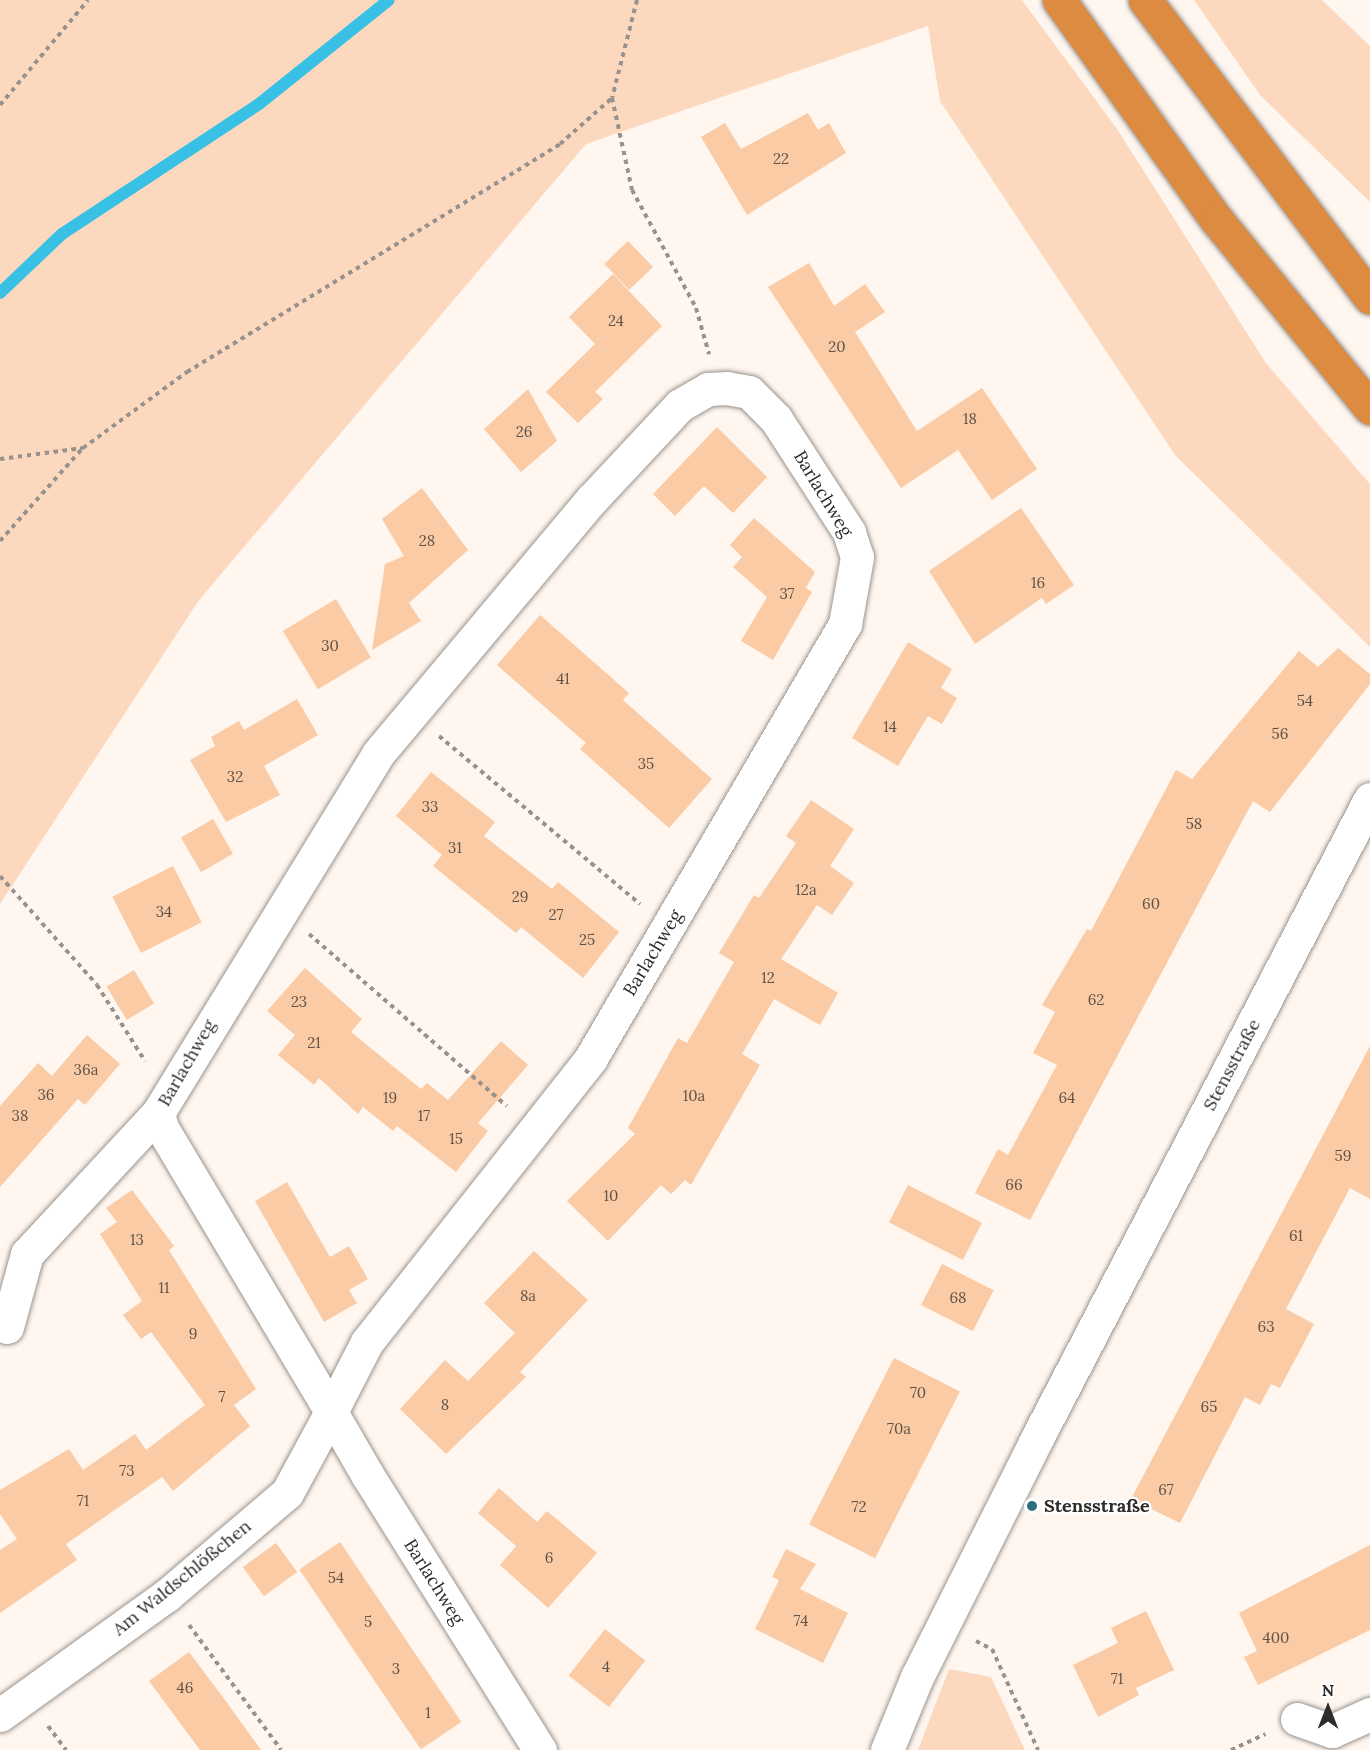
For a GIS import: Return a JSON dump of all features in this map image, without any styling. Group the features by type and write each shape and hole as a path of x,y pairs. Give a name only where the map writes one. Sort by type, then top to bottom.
{"highway":[{"path":"1059,0 1216,219 1370,408"},
{"path":"1145,0 1370,297"}],"street":[{"name":"Barlachweg","path":"7,1327 27,1254 160,1105 378,754 591,500 680,405 708,389 749,392 776,419 849,532 857,557 853,596 845,624 591,1058 367,1341 331,1412"},
{"name":"Stensstraße","path":"887,1750 944,1625 1370,800"},
{"name":"Barlachweg","path":"160,1105 331,1412 540,1750"},
{"name":"Am Waldschlößchen","path":"0,1715 167,1595 287,1493 331,1412"},
{"path":"1297,1719 1332,1731 1370,1714"}],"path":[{"path":"0,105 88,0"},
{"path":"637,0 612,98 632,190 696,308 711,360"},
{"path":"0,541 83,448 188,372 560,144 612,98"},
{"path":"0,459 83,448"},
{"path":"416,710 456,754 669,927"},
{"path":"0,876 97,985 160,1105"},
{"path":"281,910 535,1130"},
{"path":"167,1595 281,1750"},
{"path":"944,1625 992,1649 1038,1750"}],"shaded area":[{"path":"0,0 1022,0 1117,129 1266,363 1370,484 1370,647 1175,455 940,101 928,26 586,144 199,600 0,904"},
{"path":"1194,0 1322,0 1370,46 1370,202 1260,95"},
{"path":"949,1669 991,1677 1025,1750 918,1750"}],"building":[{"path":"808,113 818,130 829,123 846,153 747,215 701,137 725,123 741,149"},
{"path":"628,241 653,267 629,290 604,264"},
{"path":"809,263 834,306 865,284 885,312 855,332 917,431 982,388 1037,469 992,500 958,450 901,488 768,287"},
{"path":"613,274 662,326 595,392 603,399 578,423 546,392 595,344 569,317"},
{"path":"528,389 557,441 521,472 484,429"},
{"path":"717,427 767,477 733,513 704,486 675,516 653,494"},
{"path":"422,488 468,550 409,603 421,621 372,650 385,564 404,556 382,519"},
{"path":"1021,508 1074,585 1046,604 1042,598 975,644 929,571"},
{"path":"754,518 815,572 806,588 812,592 773,660 741,641 767,597 733,567 742,557 730,545"},
{"path":"336,599 371,657 318,689 283,631"},
{"path":"540,615 629,693 623,700 712,779 669,828 580,749 586,743 497,665"},
{"path":"908,642 952,669 941,688 957,698 942,724 928,716 898,766 852,738"},
{"path":"1338,648 1370,674 1370,684 1270,812 1253,801 1030,1220 975,1193 998,1149 1008,1155 1057,1065 1033,1053 1055,1012 1042,1005 1087,929 1091,931 1176,770 1192,779 1299,651 1318,667"},
{"path":"297,699 318,735 264,766 280,795 226,822 190,760 215,746 211,737 239,721 244,730"},
{"path":"431,772 495,822 484,836 552,889 558,882 619,932 583,978 521,927 516,933 433,866 442,855 396,816"},
{"path":"811,800 854,829 830,866 854,883 832,915 817,905 781,959 838,993 820,1025 774,999 742,1054 760,1065 691,1185 685,1180 671,1194 661,1185 608,1241 567,1201 635,1134 628,1128 678,1038 687,1043 734,962 719,953 754,895 759,898 796,843 786,836"},
{"path":"213,819 233,854 201,872 181,838"},
{"path":"173,866 202,922 141,953 112,897"},
{"path":"305,968 362,1019 351,1032 421,1089 427,1083 448,1100 501,1041 528,1065 478,1123 488,1131 456,1172 397,1126 393,1131 363,1107 358,1114 319,1078 314,1085 278,1055 295,1035 267,1011"},
{"path":"134,970 154,1003 127,1020 107,986"},
{"path":"87,1035 120,1064 85,1105 78,1099 0,1187 0,1106 38,1063 52,1076"},
{"path":"1370,1046 1370,1199 1350,1188 1286,1309 1314,1324 1280,1388 1271,1384 1260,1405 1245,1397 1180,1523 1131,1499"},
{"path":"287,1182 330,1257 349,1246 368,1279 349,1290 357,1303 324,1322 255,1201"},
{"path":"908,1185 982,1223 963,1260 889,1222"},
{"path":"132,1190 174,1246 169,1250 256,1389 234,1405 250,1426 173,1491 162,1477 66,1544 77,1560 0,1613 0,1550 17,1539 0,1514 0,1490 69,1449 83,1470 135,1434 146,1450 205,1405 151,1332 141,1339 123,1315 142,1301 100,1234 117,1222 106,1208"},
{"path":"534,1251 588,1300 520,1372 526,1377 446,1454 400,1409 445,1360 468,1381 515,1333 484,1303"},
{"path":"942,1264 994,1290 973,1331 921,1305"},
{"path":"894,1358 960,1392 875,1558 809,1525"},
{"path":"499,1488 537,1522 547,1511 597,1553 548,1608 500,1565 516,1546 478,1513"},
{"path":"340,1542 461,1722 421,1749 299,1569"},
{"path":"276,1543 297,1572 264,1596 243,1567"},
{"path":"1370,1545 1370,1630 1258,1685 1244,1657 1257,1651 1239,1613"},
{"path":"786,1549 816,1564 800,1589 848,1613 823,1663 755,1629 779,1580 772,1577"},
{"path":"1146,1611 1174,1670 1136,1688 1139,1695 1098,1717 1073,1665 1118,1643 1111,1628"},
{"path":"605,1629 645,1660 609,1707 569,1675"},
{"path":"189,1652 261,1750 200,1750 149,1681"}],"waterway":[{"path":"0,293 62,234 259,104 389,0"}],"place":[{"name":"Stensstraße","path":"1032,1506"}]}
